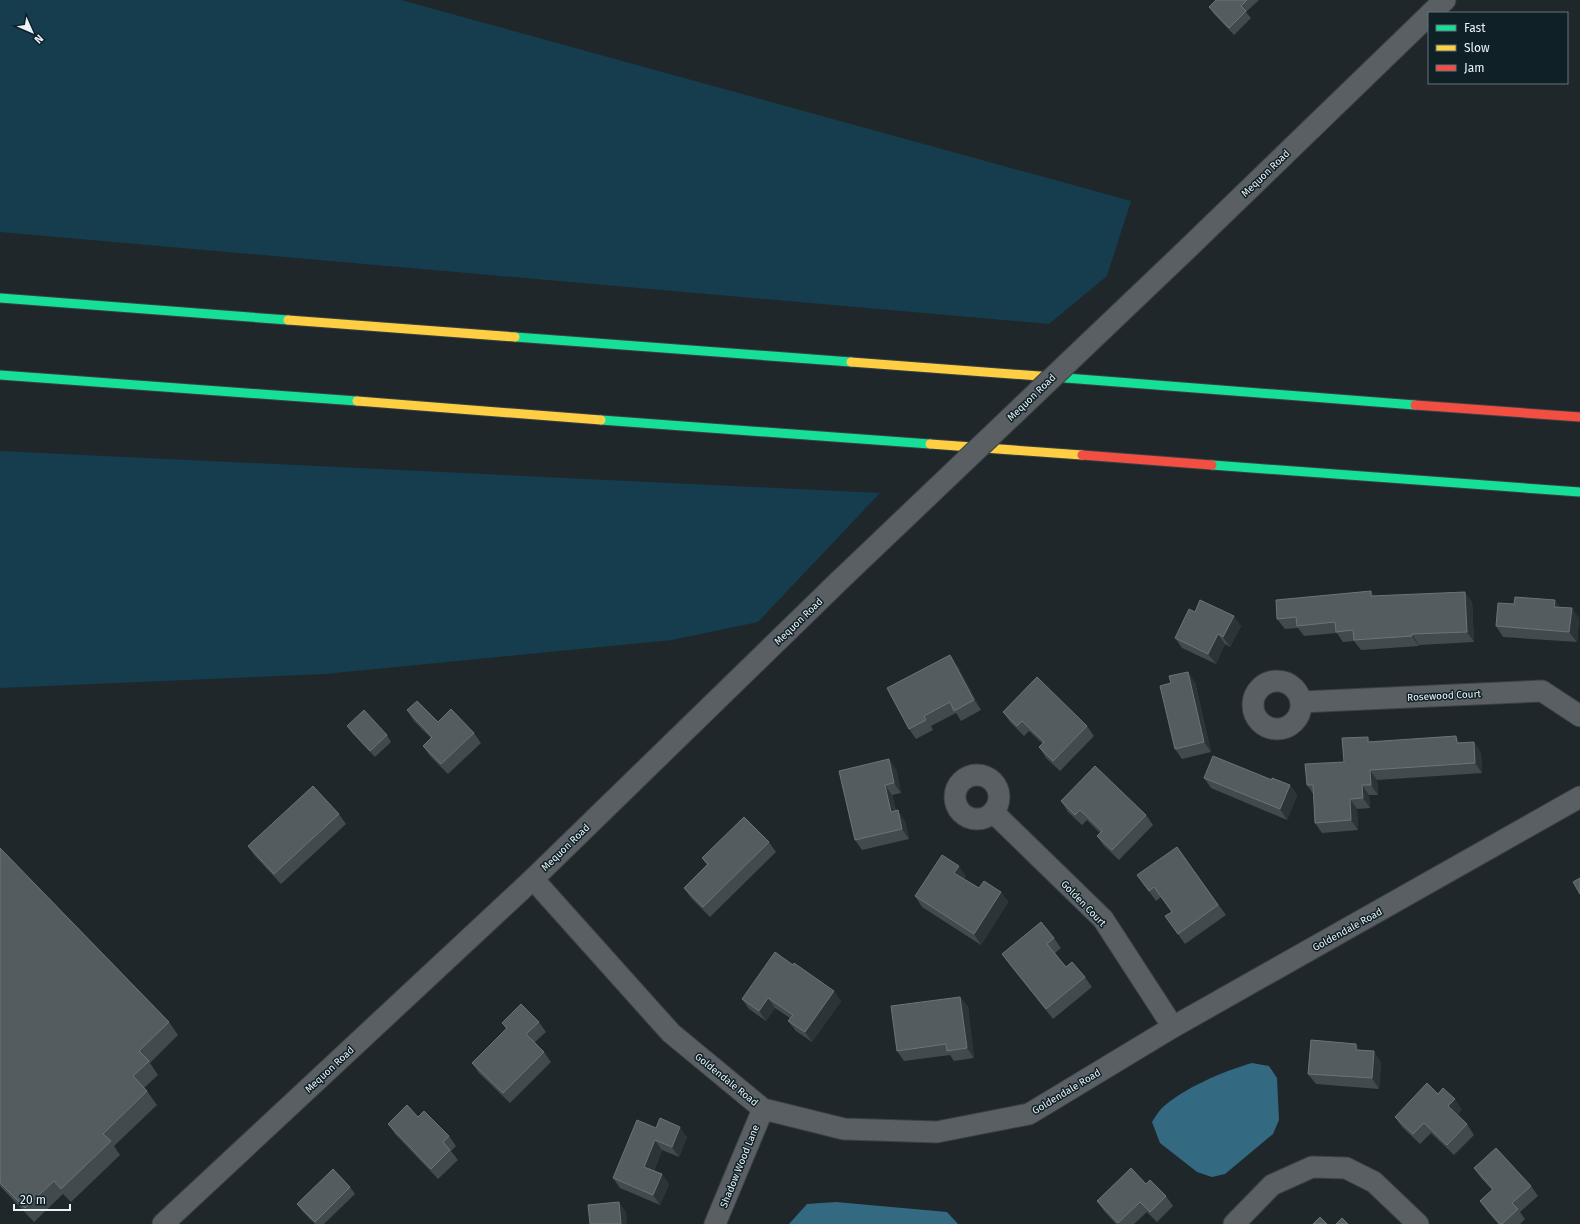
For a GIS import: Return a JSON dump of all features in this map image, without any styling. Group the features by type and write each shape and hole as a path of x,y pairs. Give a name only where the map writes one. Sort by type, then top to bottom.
{"highway":[{"path":"0,298 1580,417"},
{"path":"0,375 1580,492"}],"street":[{"path":"1432,12 1445,0"},
{"name":"Mequon Road","path":"163,1224 533,879 839,581 1182,254 1428,16"},
{"name":"Rosewood Court","path":"1301,702 1542,691 1580,716"},
{"name":"Goldendale Road","path":"533,879 671,1033 763,1109 844,1129 937,1132 1029,1114 1173,1027 1580,798"},
{"name":"Golden Court","path":"993,812 1103,919 1173,1027"},
{"name":"Shadow Wood Lane","path":"715,1224 763,1109"},
{"path":"1234,1224 1272,1184 1312,1166 1346,1168 1374,1182 1418,1224"}],"shaded area":[{"path":"0,0 401,0 1131,201 1107,276 1049,324 0,232"},
{"path":"0,451 880,493 758,622 672,640 325,674 0,688"},
{"path":"1252,1063 1269,1066 1277,1078 1279,1120 1273,1134 1225,1174 1212,1177 1197,1172 1160,1143 1152,1122 1158,1112 1170,1101 1192,1087"},
{"path":"836,1202 947,1212 958,1224 789,1224 807,1204"}],"building":[{"path":"1216,0 1247,0 1241,6 1246,11 1229,28 1209,7"},
{"path":"1371,591 1371,596 1465,592 1467,632 1412,634 1412,636 1354,640 1353,630 1336,632 1335,622 1297,626 1296,617 1277,619 1276,600"},
{"path":"1515,597 1555,600 1554,607 1572,608 1569,632 1496,626 1498,603 1514,604"},
{"path":"1200,600 1234,616 1223,637 1218,634 1208,654 1175,638 1189,609 1195,612"},
{"path":"950,655 974,700 954,711 950,702 924,716 926,720 909,729 887,688"},
{"path":"1188,672 1204,742 1175,749 1160,686 1171,683 1169,676"},
{"path":"1037,677 1087,726 1053,761 1039,747 1044,742 1022,721 1017,726 1003,712"},
{"path":"417,701 438,722 451,709 474,733 441,764 423,746 432,737 407,710"},
{"path":"364,710 387,735 370,751 347,726"},
{"path":"1456,736 1457,743 1474,742 1475,763 1370,770 1371,785 1362,785 1363,798 1350,799 1351,820 1315,823 1313,785 1307,785 1305,764 1344,762 1342,738 1368,737 1368,742"},
{"path":"1213,756 1272,780 1272,778 1290,785 1280,809 1204,778"},
{"path":"889,759 894,783 885,785 891,812 898,810 902,829 855,840 839,771"},
{"path":"1095,766 1146,815 1112,850 1097,836 1102,831 1080,810 1075,815 1061,801"},
{"path":"313,786 339,814 274,874 248,846"},
{"path":"744,817 769,842 703,907 684,888 708,864 702,858"},
{"path":"1177,847 1218,905 1178,934 1165,916 1172,912 1154,887 1149,891 1137,875"},
{"path":"0,848 169,1022 139,1051 149,1061 133,1076 147,1091 103,1134 111,1141 61,1189 54,1181 25,1208 0,1183"},
{"path":"942,855 959,866 954,873 979,888 984,881 1001,892 974,934 915,896"},
{"path":"1580,878 1580,894 1573,882"},
{"path":"1041,922 1054,938 1047,944 1066,967 1072,962 1085,977 1046,1009 1002,954"},
{"path":"775,952 793,965 794,963 834,991 805,1032 788,1021 793,1015 768,998 759,1011 742,999"},
{"path":"960,997 967,1048 947,1051 946,1044 897,1051 891,1006"},
{"path":"521,1004 539,1022 526,1034 544,1052 503,1093 472,1063 507,1028 502,1023"},
{"path":"1311,1040 1356,1044 1356,1050 1374,1051 1372,1078 1308,1074"},
{"path":"1427,1083 1438,1094 1443,1088 1455,1099 1448,1106 1467,1124 1447,1145 1424,1123 1413,1134 1395,1117"},
{"path":"407,1105 418,1117 424,1111 449,1136 443,1142 450,1150 431,1169 388,1124"},
{"path":"660,1118 680,1127 672,1147 655,1140 644,1167 662,1174 653,1195 613,1178 637,1120 656,1128"},
{"path":"1496,1148 1531,1186 1512,1203 1518,1209 1502,1224 1500,1224 1480,1201 1493,1189 1474,1168"},
{"path":"1131,1168 1146,1184 1150,1180 1166,1196 1150,1212 1140,1202 1118,1223 1097,1201"},
{"path":"333,1169 350,1187 315,1222 297,1204"},
{"path":"619,1202 621,1224 590,1224 588,1205"},
{"path":"1320,1217 1327,1224 1313,1224"},
{"path":"1342,1218 1348,1224 1336,1224"}],"traffic: fast":[{"path":"0,298 288,320"},
{"path":"515,337 851,362"},
{"path":"0,375 357,401"},
{"path":"1053,377 1415,405"},
{"path":"601,420 930,444"},
{"path":"1212,465 1580,492"}],"traffic: slow":[{"path":"288,320 515,337"},
{"path":"851,362 1053,377"},
{"path":"357,401 601,420"},
{"path":"930,444 1082,455"}],"traffic: jam":[{"path":"1415,405 1580,417"},
{"path":"1082,455 1212,465"}]}
